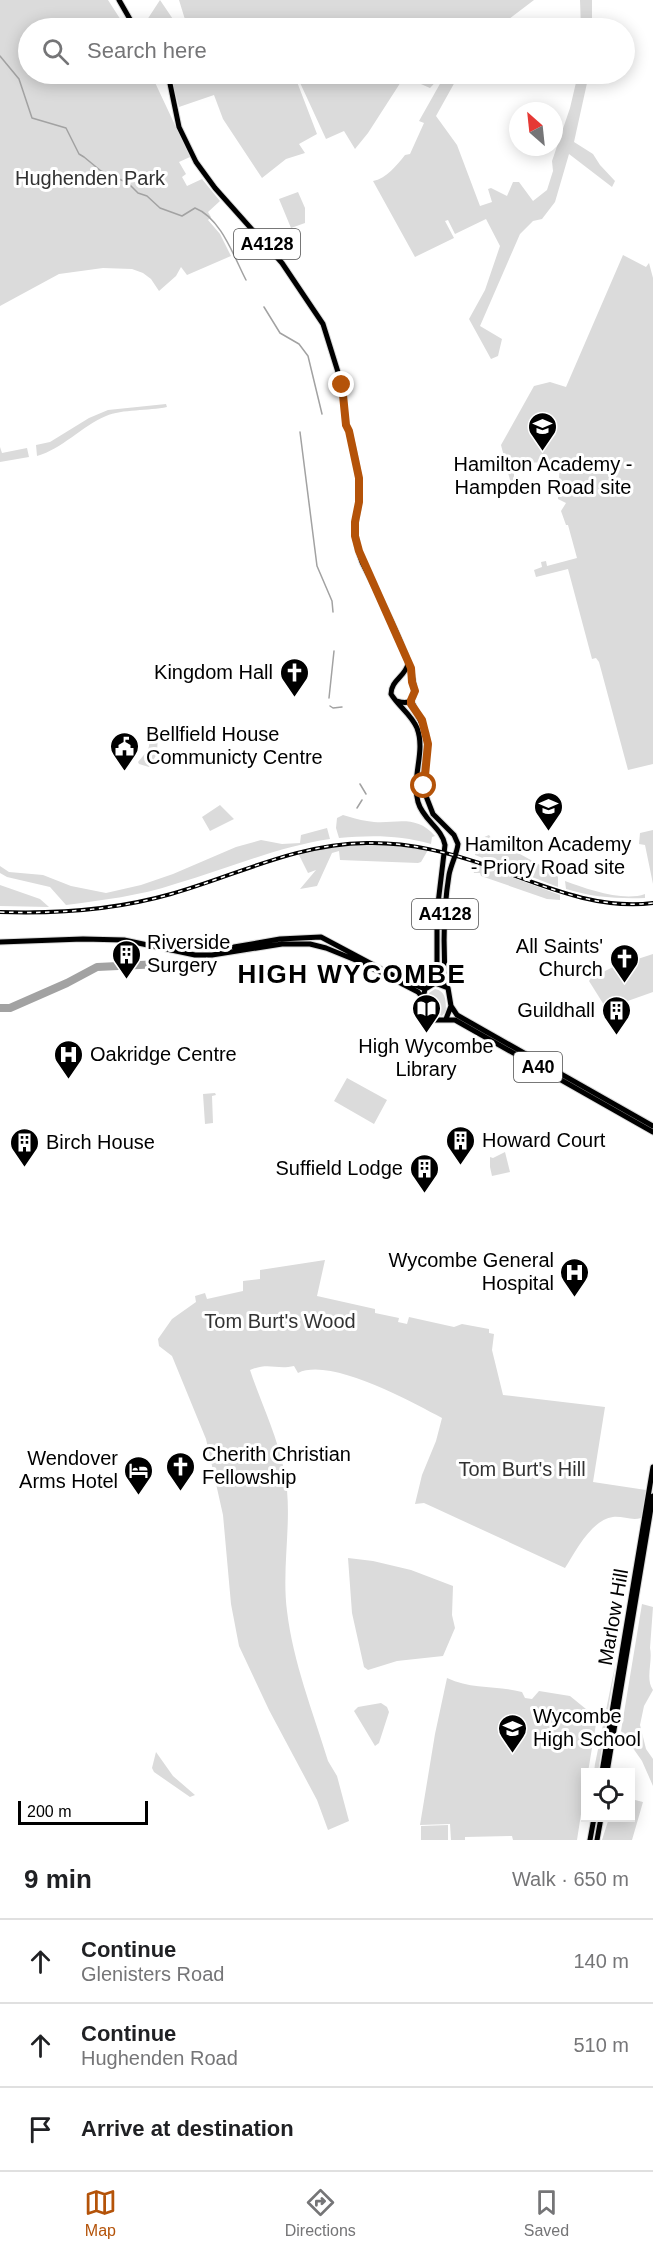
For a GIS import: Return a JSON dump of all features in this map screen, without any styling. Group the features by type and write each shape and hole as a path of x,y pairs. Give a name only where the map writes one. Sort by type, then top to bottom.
{"main road":[{"path":"119,0 129,18"},
{"name":"A4128","path":"170,84 179,127 196,162 215,188 282,262 328,335 342,385 346,425 359,478 359,502 355,522 357,544 362,562 411,668 412,682"},
{"path":"398,679 408,679 412,682 415,691 411,700 397,701 391,690 394,682 405,673 408,663"},
{"name":"A4128","path":"411,700 426,733 428,744 424,774 426,796 433,814 454,835 458,844 450,872 446,900 444,932 446,986"},
{"name":"A4128","path":"397,701 413,720 420,738 416,782 418,803 425,818 443,836 446,845 437,912 437,976 435,983"},
{"name":"A40","path":"203,955 280,939 318,936 398,978 425,988"},
{"name":"A40","path":"0,942 124,940 203,955 282,944 317,945 374,969 418,992 423,998 429,1017 442,1021 452,1019 472,1027 653,1126"},
{"path":"423,998 425,988 435,983 446,986 451,997 451,1006 446,1019"},
{"name":"A40","path":"451,1006 457,1015 472,1027"},
{"name":"A40","path":"607,1102 653,1132"},
{"name":"Marlow Hill","path":"603,1768 653,1467"},
{"name":"Marlow Hill","path":"609,1768 653,1496"},
{"path":"590,1840 593,1822"},
{"path":"597,1840 600,1822"}],"green space":[{"name":"Hughenden Park","path":"0,0 108,0 120,18 18,18 18,84 156,84 190,157 179,162 186,174 182,177 187,186 202,179 220,201 208,212 211,217 208,220 220,234 231,256 187,275 181,267 176,276 159,291 151,279 143,273 132,269 103,268 59,274 0,306"},
{"path":"160,0 172,18 148,18"},
{"path":"179,0 534,0 510,18 185,18"},
{"path":"580,0 592,0 592,18 581,18"},
{"path":"173,84 298,84 317,134 299,144 305,153 286,159 262,178 223,119 214,95 179,107"},
{"path":"301,84 400,84 355,149 344,131 326,139"},
{"path":"421,84 434,84 430,88"},
{"path":"440,84 454,84 436,116 457,145 480,206 492,202 488,189 491,188 507,196 513,182 519,182 533,201 547,190 553,171 554,156 563,156 563,129 576,84 587,84 574,142 593,154 615,181 612,187 569,154 555,202 542,219 533,221 520,234 480,326 502,339 498,356 491,359 469,319 485,290 500,246 486,219 455,234 448,220 445,221 454,238 415,257 373,181 387,175 405,155 410,154 424,123 419,121"},
{"path":"298,192 305,208 305,223 291,228 279,199"},
{"path":"623,255 646,267 649,263 653,278 653,764 628,770 599,662 596,658 592,659 568,569 536,577 534,570 542,567 541,562 546,561 547,566 577,558 568,525 561,511 566,503 558,499 560,462 514,463 514,487 512,488 501,445 534,386 550,382 566,387"},
{"path":"166,404 167,407 120,412 106,416 55,448 37,456 36,445 50,442 89,418 108,410"},
{"path":"0,447 2,453 27,448 29,457 0,462"},
{"path":"153,729 158,732 157,754 149,767 138,762 148,750"},
{"path":"220,805 234,819 210,831 202,817"},
{"path":"343,815 377,822 411,822 419,824 435,836 432,837 431,844 385,836 339,838 336,828 337,818"},
{"path":"327,828 330,839 271,853 134,895 66,905 50,887 7,877 0,873 0,866 9,872 43,875 71,886 106,893 141,885 173,874 236,847 261,840 282,844 300,843 301,835"},
{"path":"653,830 653,884 645,845 639,844 640,833"},
{"path":"489,835 494,842 558,875 558,887 475,855 475,841"},
{"path":"382,844 428,850 418,863 340,860 339,851 332,853 317,886 300,889 316,870 308,873 298,853"},
{"path":"471,862 560,895 560,900 547,899 481,876 480,873 474,873"},
{"path":"565,881 605,894 636,896 645,894 645,898 615,898 585,894 566,889"},
{"path":"0,885 40,899 49,907 0,906"},
{"path":"653,954 653,992 608,1008 607,1004 604,1005 589,981 591,978 613,967"},
{"path":"435,989 445,997 446,1011 442,1016 432,1012 428,1006 429,993"},
{"path":"347,1078 387,1100 374,1124 334,1101"},
{"path":"215,1093 216,1095 212,1096 213,1123 205,1124 203,1094"},
{"path":"505,1152 510,1172 492,1176 490,1157 493,1158"},
{"name":"Tom Burt's Wood","path":"325,1260 317,1296 375,1309 375,1313 399,1318 398,1322 407,1324 409,1317 454,1327 462,1324 489,1329 489,1333 494,1334 492,1350 503,1395 605,1407 593,1482 646,1490 641,1518 605,1519 585,1537 565,1568 424,1503 415,1504 422,1475 436,1441 442,1418 371,1384 330,1371 312,1370 298,1373 294,1366 268,1366 250,1370 277,1444 287,1487 285,1576 287,1611 294,1649 328,1761 337,1776 349,1821 328,1830 317,1800 269,1710 239,1646 231,1604 223,1515 206,1439 172,1356 159,1346 158,1339 172,1319 196,1302 195,1296 205,1293 207,1299 243,1291 243,1281 260,1279 260,1270"},
{"path":"348,1558 411,1570 453,1586 452,1615 455,1628 443,1656 397,1661 368,1670 364,1667 352,1613"},
{"path":"642,1604 653,1607 649,1675 653,1690 644,1706 640,1725 646,1749 653,1759 653,1786 642,1761 621,1731"},
{"path":"616,1661 599,1768 594,1768"},
{"name":"Wycombe High School","path":"447,1678 475,1686 522,1692 525,1698 532,1699 539,1691 570,1696 597,1718 589,1768 581,1768 581,1814 577,1840 513,1840 512,1836 465,1837 465,1840 451,1840 450,1824 420,1825"},
{"path":"381,1703 387,1707 389,1712 379,1743 375,1746 354,1711 358,1707"},
{"path":"156,1752 173,1776 195,1795 190,1797 154,1772 152,1768"},
{"path":"635,1800 643,1802 632,1840 602,1840 608,1822 635,1822"},
{"path":"448,1825 448,1840 421,1840 421,1826"}],"waterway":[{"path":"0,56 18,78"},
{"path":"21,84 32,118 66,128 79,154 101,171 128,183 160,208 182,216 195,208 204,213 226,239 246,280"},
{"path":"264,307 280,333 299,344 308,356 322,414"},
{"path":"300,432 317,566 332,601 333,612"},
{"path":"329,698 334,651"},
{"path":"330,706 342,707"},
{"path":"360,784 366,794"},
{"path":"357,808 362,800"},
{"path":"0,1008 10,1008 97,967 182,963"}],"railway":[{"path":"0,912 65,911 129,904 171,894 291,855 315,849 367,843 415,846 446,853 551,889 591,900 611,903 653,903"}],"place":[{"name":"Hamilton Academy - Hampden Road site","path":"543,452"},
{"name":"Kingdom Hall","path":"294,698"},
{"name":"Bellfield House Communicty Centre","path":"125,772"},
{"name":"Hamilton Academy - Priory Road site","path":"548,832"},
{"name":"Riverside Surgery","path":"126,980"},
{"name":"All Saints' Church","path":"624,984"},
{"name":"High Wycombe Library","path":"426,1034"},
{"name":"Guildhall","path":"616,1036"},
{"name":"Oakridge Centre","path":"69,1080"},
{"name":"Howard Court","path":"461,1166"},
{"name":"Birch House","path":"25,1168"},
{"name":"Suffield Lodge","path":"424,1194"},
{"name":"Wycombe General Hospital","path":"575,1298"},
{"name":"Cherith Christian Fellowship","path":"181,1492"},
{"name":"Wendover Arms Hotel","path":"139,1496"},
{"name":"Wycombe High School","path":"512,1754"}],"district":[{"name":"HIGH WYCOMBE","path":"352,974"}],"route":[{"path":"342,385 346,425 359,478 355,536 362,562 411,668 415,691 411,704 422,720 428,744 424,786"}],"park label":[{"name":"Tom Burt's Hill","path":"522,1469"}]}
